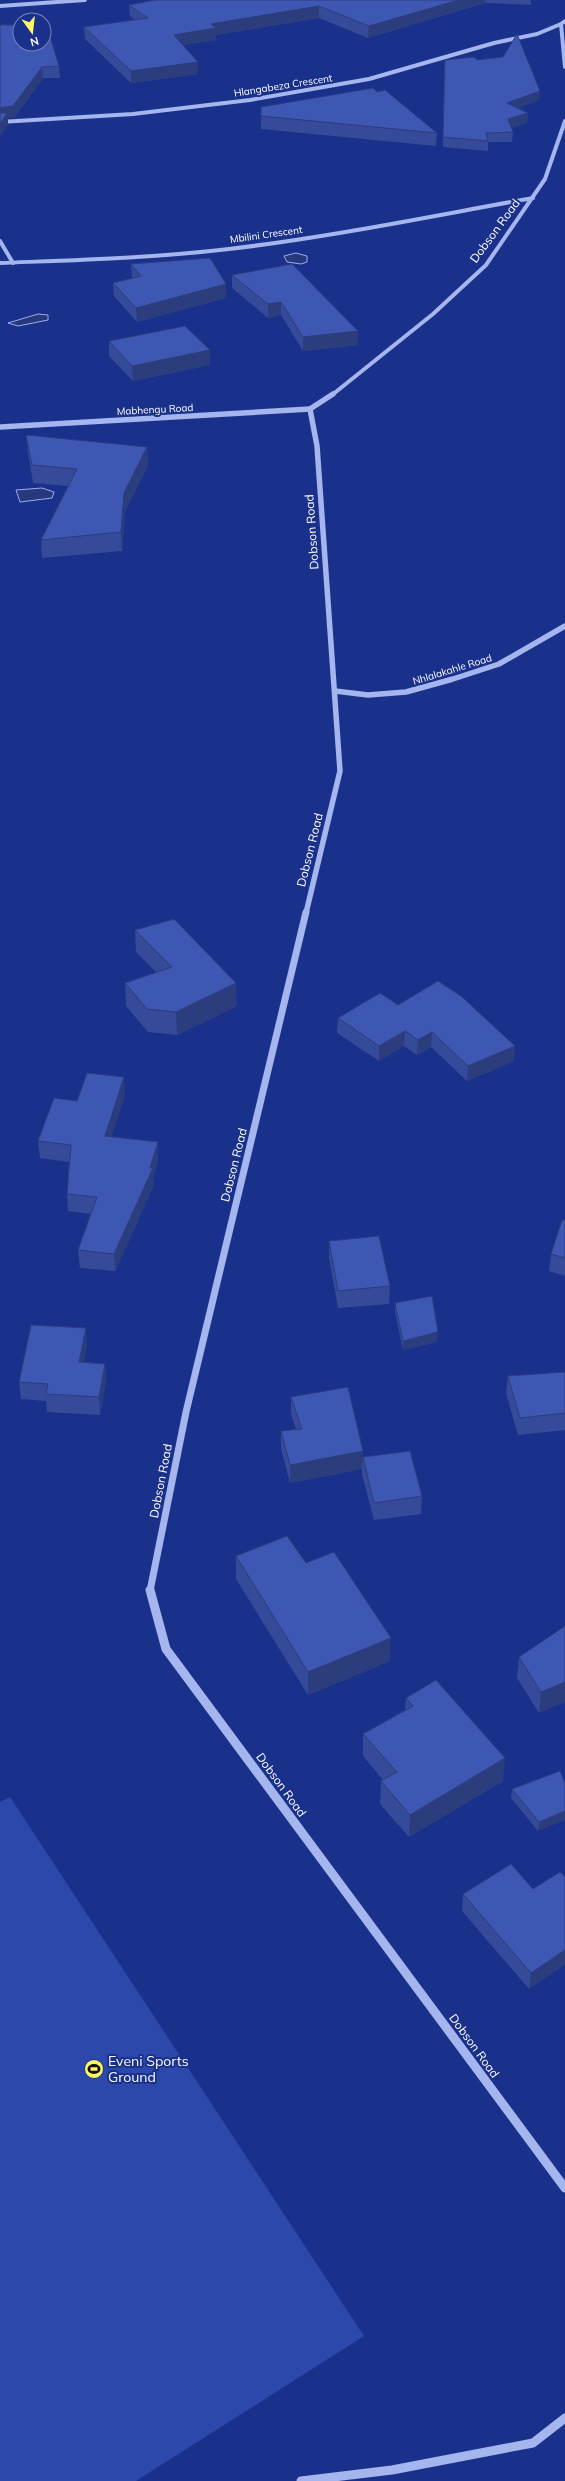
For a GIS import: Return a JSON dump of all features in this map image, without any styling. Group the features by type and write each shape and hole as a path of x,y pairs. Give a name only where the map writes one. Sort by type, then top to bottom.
{"street":[{"path":"0,6 85,0"},
{"path":"563,22 565,67"},
{"name":"Hlangabeza Crescent","path":"0,122 133,114 250,100 369,79 494,43 537,34 563,22"},
{"name":"Dobson Road","path":"565,121 545,179 486,265 433,314 330,397 310,410 317,446 340,772 186,1412 150,1594 166,1649 565,2188"},
{"name":"Mbilini Crescent","path":"0,264 136,257 228,249 358,229 533,198"},
{"path":"0,241 13,263"},
{"name":"Mabhengu Road","path":"0,427 310,410"},
{"name":"Nhlalakahle Road","path":"335,691 368,695 406,692 453,679 499,664 565,626"},
{"path":"301,2481 392,2470 533,2443 565,2418"}],"shaded area":[{"path":"296,253 307,256 307,262 301,264 287,262 284,256"},
{"path":"38,314 48,315 48,320 18,326 8,323"},
{"path":"42,488 54,492 52,498 20,502 16,490"},
{"name":"Eveni Sports Ground","path":"10,1797 364,2336 136,2481 0,2481 0,1802"}],"building":[{"path":"155,0 459,0 369,26 319,6 211,24 216,28 174,35 198,62 131,71 84,27 148,18 129,5"},
{"path":"0,25 12,25 12,52 52,52 52,43 59,66 42,67 13,106 0,108"},
{"path":"517,34 540,91 507,103 528,113 508,119 513,132 486,133 488,141 443,137 445,60 474,57 477,60 503,57"},
{"path":"373,88 377,92 385,90 437,133 261,116 261,107"},
{"path":"0,113 7,113 0,124"},
{"path":"210,258 226,284 136,308 113,283 141,276 131,264"},
{"path":"292,264 358,331 303,337 281,302 268,304 232,275"},
{"path":"185,326 210,350 132,366 109,341"},
{"path":"26,435 147,447 124,493 121,532 41,540 77,469 32,465"},
{"path":"174,919 236,983 176,1012 147,1009 125,983 172,967 135,930"},
{"path":"438,981 461,996 515,1046 468,1066 432,1032 418,1040 405,1031 379,1046 338,1018 380,993 398,1005"},
{"path":"87,1073 124,1077 105,1136 158,1142 150,1168 153,1168 114,1254 78,1250 97,1197 67,1194 71,1145 38,1141 54,1098 77,1101"},
{"path":"562,1220 565,1220 565,1258 551,1254"},
{"path":"379,1236 390,1286 338,1291 329,1241"},
{"path":"432,1296 438,1332 403,1341 395,1303"},
{"path":"31,1325 86,1328 79,1362 105,1364 99,1397 46,1394 48,1384 19,1382"},
{"path":"565,1372 565,1413 520,1418 508,1376"},
{"path":"348,1387 363,1451 290,1465 281,1431 302,1429 291,1397"},
{"path":"410,1451 422,1496 374,1503 363,1457"},
{"path":"287,1536 306,1563 334,1552 391,1638 308,1672 236,1556"},
{"path":"565,1626 565,1682 541,1692 519,1657"},
{"path":"436,1680 505,1758 410,1815 381,1781 397,1772 363,1734 413,1706 406,1698"},
{"path":"560,1771 565,1783 565,1811 539,1822 512,1789"},
{"path":"511,1864 533,1889 560,1872 565,1877 565,1950 531,1973 463,1894"}],"place":[{"name":"Eveni Sports Ground","path":"94,2069"}]}
